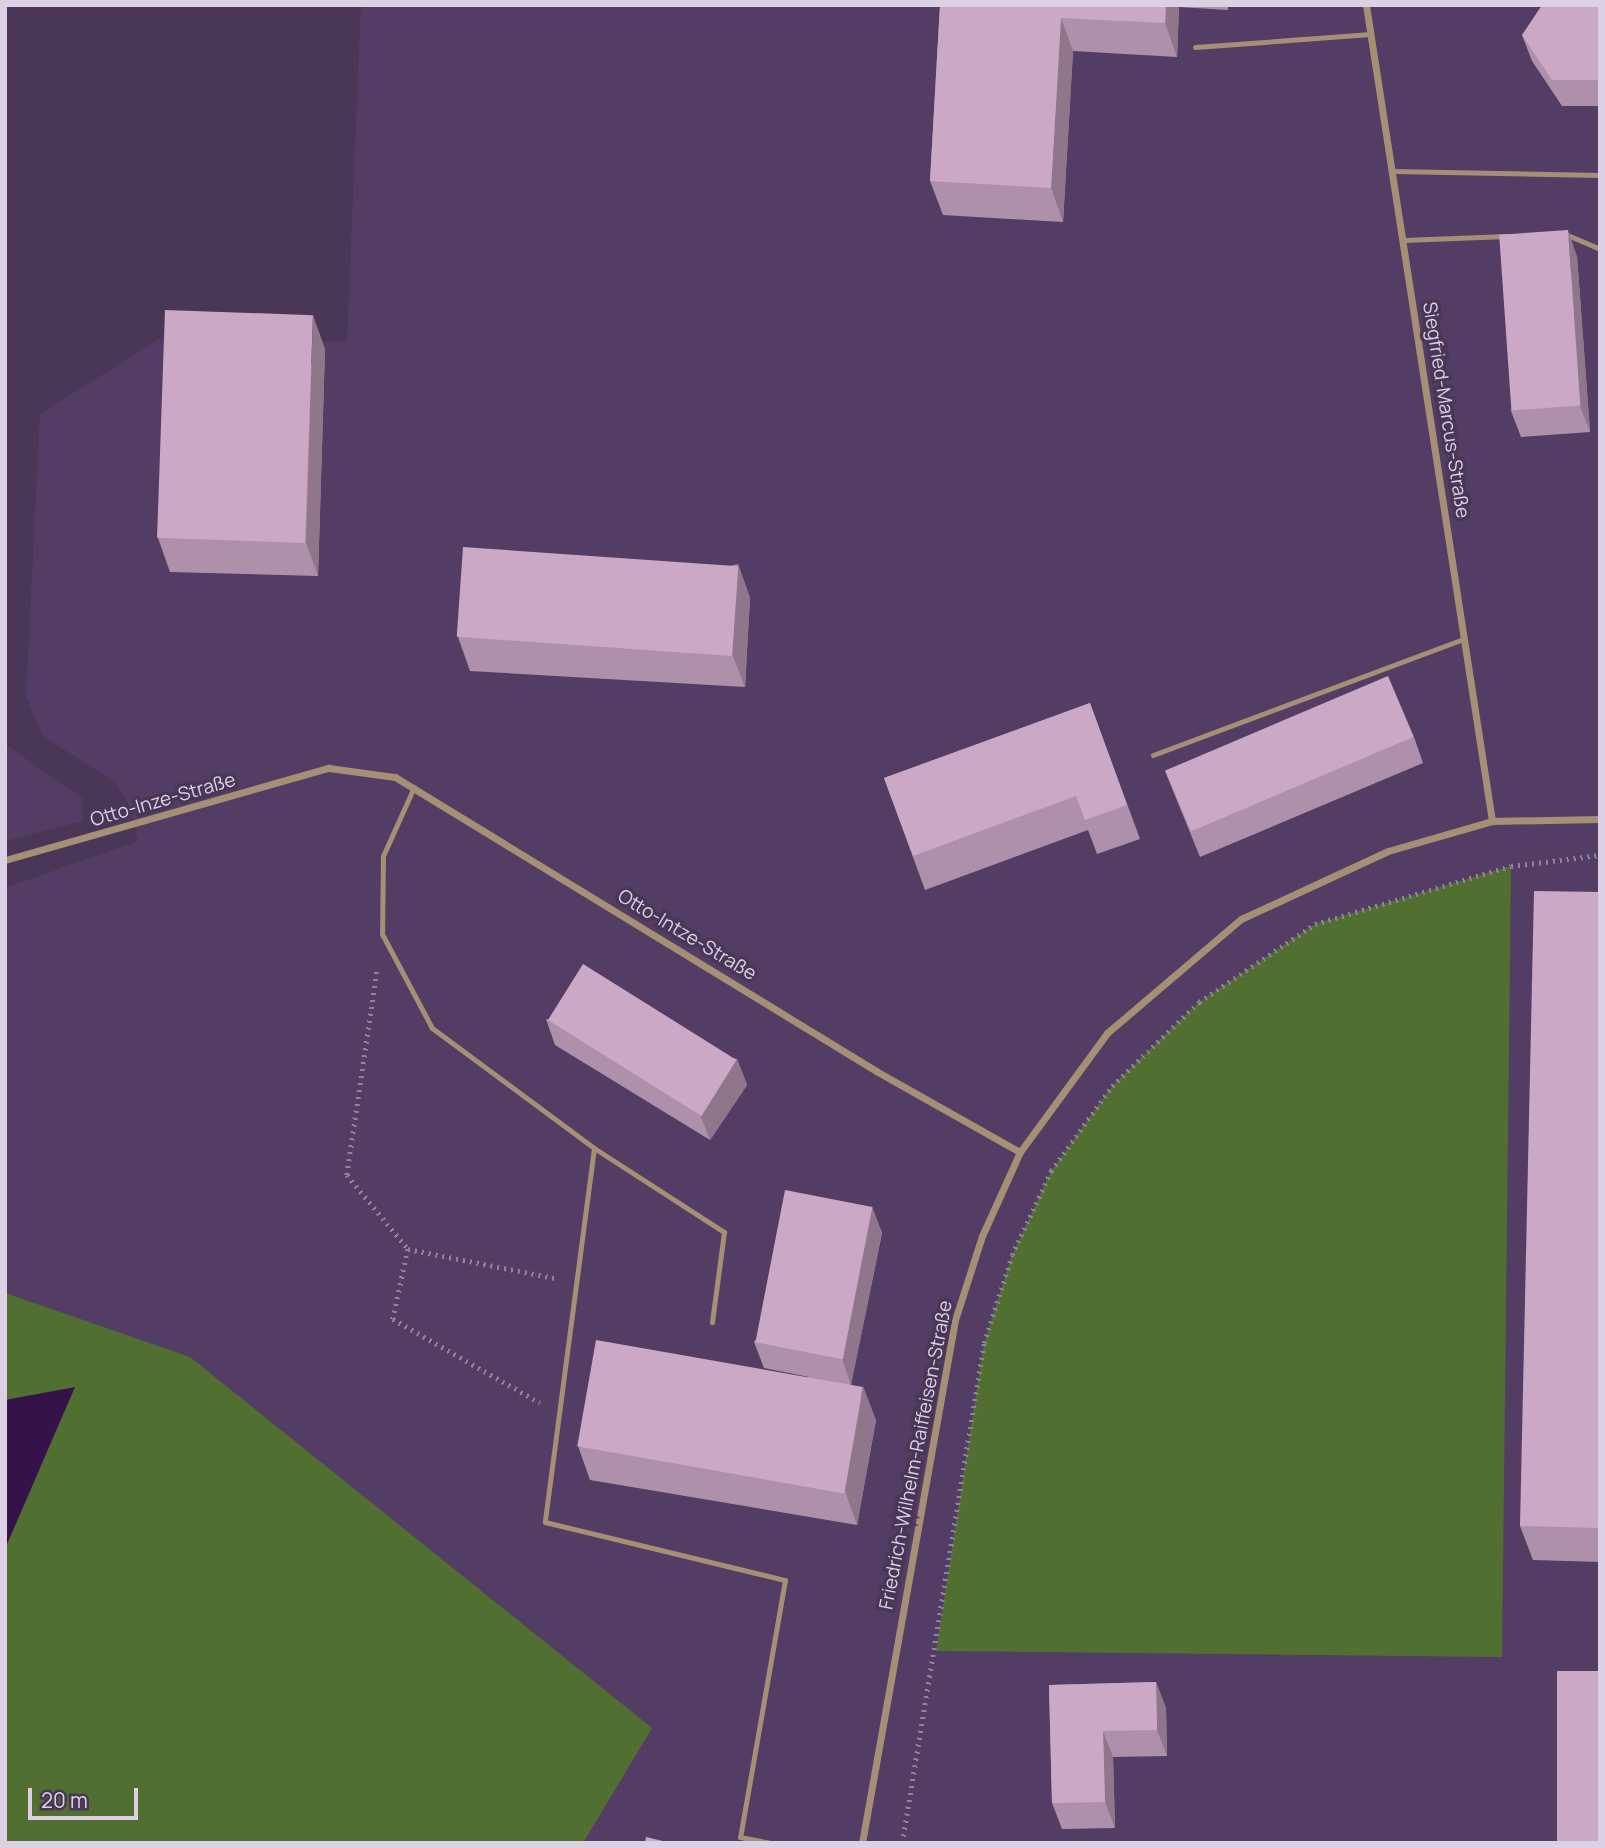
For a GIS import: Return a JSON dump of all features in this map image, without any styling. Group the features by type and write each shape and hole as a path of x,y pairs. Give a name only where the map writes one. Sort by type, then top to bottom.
{"street":[{"name":"Siegfried-Marcus-Straße","path":"1366,5 1492,821"},
{"name":"Otto-Intze-Straße","path":"329,768 374,772 415,787 876,1071 1020,1152"},
{"name":"Otto-Inze-Straße","path":"5,860 329,768"},
{"name":"Friedrich-Wilhelm-Raiffeisen-Straße","path":"862,1843 955,1320 982,1236 1020,1152 1107,1033 1241,919 1388,851 1492,821 1600,819"}],"lane":[{"path":"1195,47 1371,34"},
{"path":"1393,171 1600,175"},
{"path":"1558,234 1572,234 1600,249"},
{"path":"1404,240 1516,236"},
{"path":"1153,755 1464,639"},
{"path":"415,787 383,856 382,934 432,1028 594,1149 724,1232 712,1322"},
{"path":"594,1149 545,1522 785,1580 740,1836 770,1843"}],"path":[{"path":"902,1843 984,1343 1012,1255 1059,1160 1112,1086 1199,1002 1315,924 1511,866 1600,855"},
{"path":"382,934 347,1175 408,1249 576,1282"},
{"path":"408,1249 393,1319 559,1413"}],"shaded area":[{"path":"361,5 1600,5 1600,1843 5,1843 5,888 138,841 130,807 116,783 43,736 26,697 40,414 164,336 347,342"},
{"path":"5,744 83,799 83,821 5,841"},
{"path":"75,1387 5,1549 5,1400"}],"green space":[{"path":"1511,866 1502,1657 936,1651 984,1343 1012,1255 1051,1171 1112,1086 1199,1002 1315,924"},
{"path":"5,1293 190,1357 652,1728 583,1843 5,1843"}],"building":[{"path":"940,5 1166,5 1165,23 1061,18 1051,188 930,181"},
{"path":"1542,5 1600,5 1600,80 1552,80 1522,35"},
{"path":"1568,230 1580,406 1511,410 1499,235"},
{"path":"165,310 313,315 305,543 157,538"},
{"path":"463,547 738,566 732,656 457,637"},
{"path":"1388,676 1414,737 1191,831 1165,771"},
{"path":"1090,703 1127,805 1085,820 1076,796 913,856 884,778"},
{"path":"1534,891 1600,892 1600,1528 1520,1526"},
{"path":"583,964 736,1060 702,1116 548,1020"},
{"path":"785,1190 872,1207 843,1359 755,1342"},
{"path":"596,1340 863,1387 844,1493 577,1446"},
{"path":"1557,1671 1600,1671 1600,1843 1557,1843"},
{"path":"1156,1682 1157,1730 1103,1731 1105,1802 1052,1803 1049,1685"},
{"path":"646,1837 671,1843 645,1843"}]}
